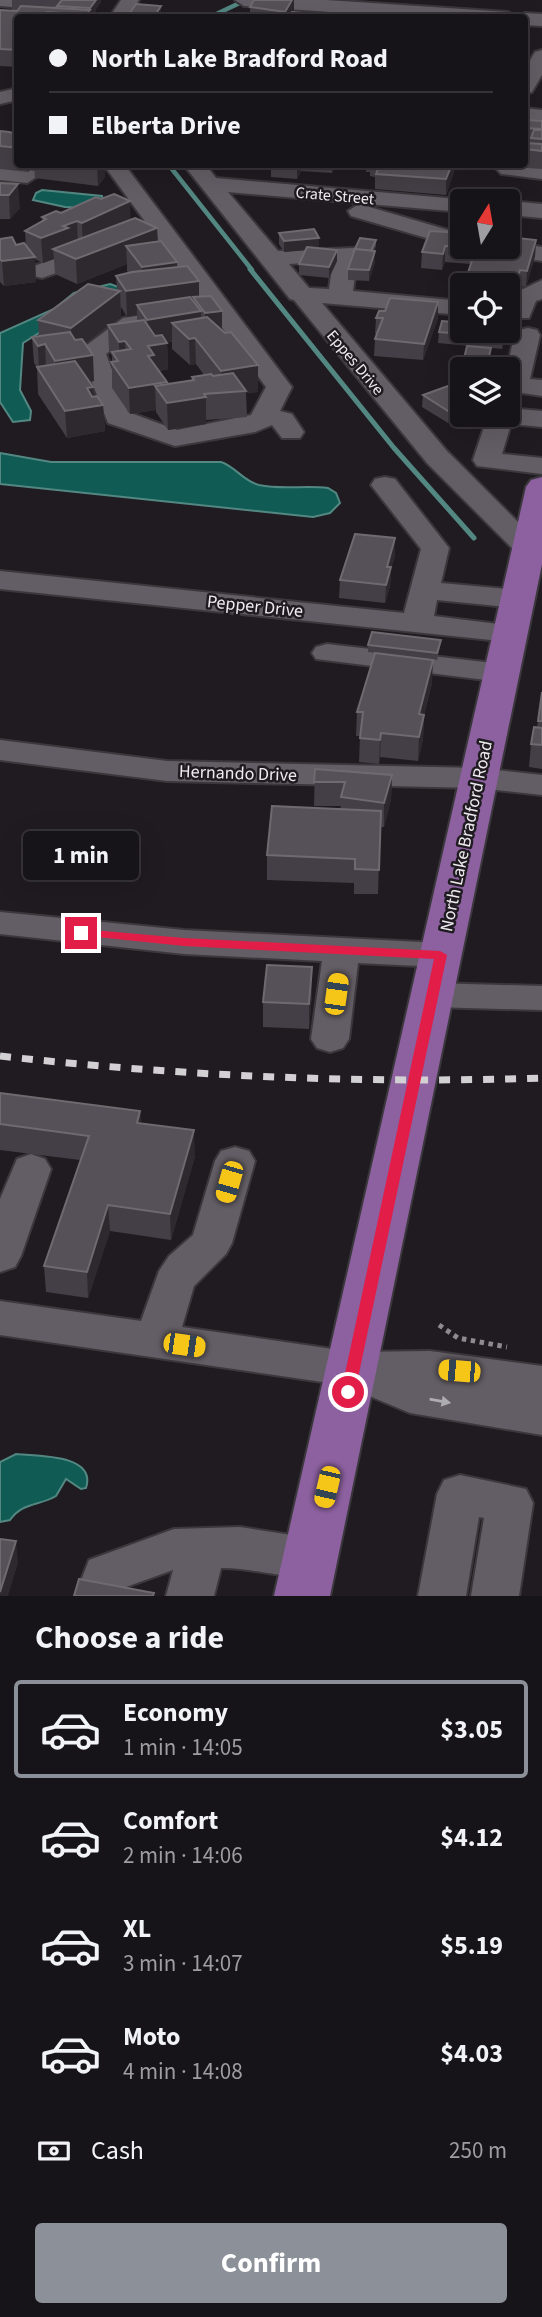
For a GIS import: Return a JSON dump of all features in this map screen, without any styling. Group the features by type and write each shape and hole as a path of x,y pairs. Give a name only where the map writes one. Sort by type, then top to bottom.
{"main road":[{"name":"North Lake Bradford Road","path":"307,1577 542,487"}],"street":[{"path":"244,0 267,1 323,11 372,13 419,6 475,8 495,14"},
{"path":"535,0 533,7 542,8"},
{"path":"242,14 267,1"},
{"path":"528,83 542,57"},
{"path":"116,168 159,227 222,310 279,387 265,415 255,424 175,438 117,417 93,352 132,323 222,310"},
{"path":"508,168 542,172"},
{"path":"0,173 27,176"},
{"name":"Crate Street","path":"216,174 260,189 305,182 362,187 450,203"},
{"name":"Eppes Drive","path":"216,174 270,260 298,294 437,457 529,549"},
{"path":"362,187 355,207 360,212 450,238"},
{"path":"520,209 542,211"},
{"path":"42,271 159,227"},
{"path":"520,251 542,254"},
{"path":"270,260 346,253 340,297"},
{"path":"298,294 450,303"},
{"path":"530,313 532,362 516,385 542,387"},
{"path":"265,415 283,420 291,432"},
{"path":"542,419 500,415 487,460 542,466"},
{"path":"437,457 493,442"},
{"path":"385,485 435,548 417,623"},
{"name":"Pepper Drive","path":"0,580 417,623 515,616"},
{"path":"425,590 515,616"},
{"path":"373,659 383,620"},
{"path":"327,653 502,673"},
{"name":"Hernando Drive","path":"0,750 167,771 478,778 542,785"},
{"path":"0,923 184,942 342,950 436,975 542,998"},
{"path":"330,1039 342,950"},
{"path":"156,1341 174,1282 184,1267 211,1243 235,1161"},
{"path":"0,1256 31,1168"},
{"path":"0,1318 353,1369 530,1366"},
{"path":"353,1369 373,1381 410,1395 542,1417"},
{"path":"442,1596 460,1494 510,1503 495,1596"},
{"path":"100,1596 106,1574 174,1549 240,1547 307,1577"},
{"path":"190,1596 202,1548"}],"path":[{"path":"439,1325 458,1338 530,1366"}],"shaded area":[{"path":"42,190 102,196 104,209 65,207 33,200 36,193"},
{"path":"110,284 124,289 89,302 23,343 20,390 31,411 30,420 13,422 0,402 0,333 54,309 74,293"},
{"path":"0,453 51,462 221,462 259,485 328,488 336,493 340,503 330,513 313,517 0,484"},
{"path":"16,1454 63,1459 74,1463 83,1469 87,1477 86,1488 81,1489 66,1479 56,1496 26,1507 10,1520 0,1522 0,1462"}],"building":[{"path":"62,0 96,0 90,8 57,6"},
{"path":"254,0 292,0 285,12 250,7"},
{"path":"136,4 161,6 156,14 129,14"},
{"path":"21,6 90,10 87,14 14,14 14,50 0,49 0,10 17,11"},
{"path":"528,120 542,121 542,129 528,128"},
{"path":"534,130 542,130 542,139 531,138"},
{"path":"0,131 14,133 14,148 0,146"},
{"path":"528,143 542,144 542,151 528,149"},
{"path":"378,168 450,168 446,179 376,174"},
{"path":"0,183 18,184 9,195 0,195"},
{"path":"114,194 130,201 82,223 77,221 63,226 68,228 41,238 25,231 46,219 42,217 56,211 61,213 96,197 101,199"},
{"path":"135,218 157,228 76,259 53,249"},
{"path":"314,229 319,238 284,241 279,233"},
{"path":"430,231 450,232 450,246 445,246 443,254 422,252"},
{"path":"12,237 16,245 24,243 35,257 2,261 0,239"},
{"path":"360,238 376,240 371,251 355,249 353,253"},
{"path":"520,238 536,240 527,271 468,273 472,259 520,259"},
{"path":"161,241 177,262 142,267 126,246"},
{"path":"307,247 337,250 329,267 299,264"},
{"path":"355,249 375,251 369,270 348,269"},
{"path":"187,266 199,281 126,291 116,276 132,272"},
{"path":"88,284 120,291 71,328 38,320"},
{"path":"211,296 222,311 205,313 193,297"},
{"path":"190,297 201,311 147,320 137,305"},
{"path":"390,298 438,302 424,344 375,339 383,318 376,318 379,311 385,311"},
{"path":"207,317 225,333 231,332 258,365 221,371 195,338 189,339 172,323"},
{"path":"144,320 155,336 162,335 167,343 148,346 154,355 148,356 167,382 129,388 111,362 118,361 112,352 131,349 125,341 119,342 108,325"},
{"path":"442,321 450,322 450,333 439,332"},
{"path":"70,332 75,340 82,339 93,355 55,361 45,344 38,346 32,337"},
{"path":"467,346 491,348 489,357 464,357"},
{"path":"75,361 93,387 87,388 92,397 97,396 103,405 65,411 37,367"},
{"path":"233,373 246,391 204,394 206,397 167,403 155,386 194,380 192,377"},
{"path":"450,385 450,410 448,411 423,395"},
{"path":"355,534 395,538 387,567 391,567 386,585 340,580"},
{"path":"372,632 441,640 437,653 368,645"},
{"path":"375,653 433,660 419,714 424,715 419,737 381,733 380,740 360,738 363,712 357,712"},
{"path":"542,692 542,721 538,721"},
{"path":"534,727 542,728 542,745 531,744"},
{"path":"315,769 392,775 384,803 341,797 345,782 314,782"},
{"path":"272,806 381,811 379,870 355,869 355,859 267,855"},
{"path":"267,965 312,967 309,1004 263,1002"},
{"path":"0,1093 140,1111 137,1123 194,1130 170,1214 108,1205 87,1272 44,1266 89,1136 0,1124"},
{"path":"0,1539 16,1541 0,1592"},
{"path":"79,1579 154,1593 153,1596 74,1596"}],"waterway":[{"path":"216,14 246,0"},
{"path":"171,168 252,270"},
{"path":"250,269 394,448 474,538"}],"railway":[{"path":"0,1056 135,1069 271,1077 406,1080 542,1078"}],"route":[{"path":"81,933 184,942 440,955 348,1392"}]}
